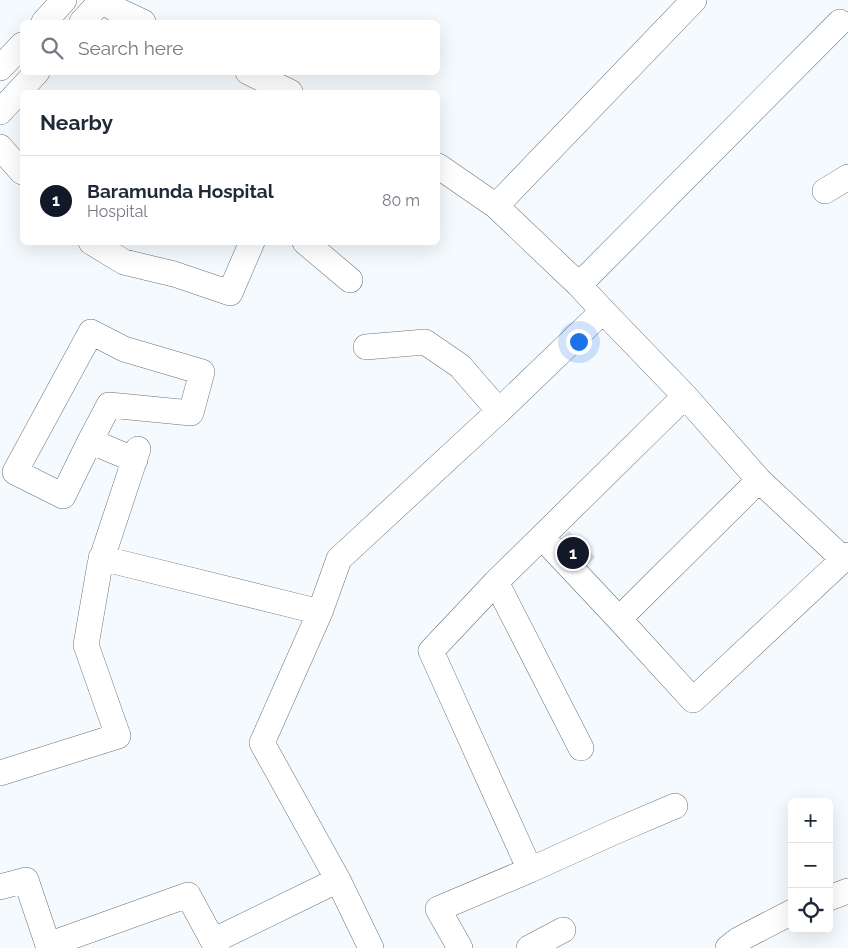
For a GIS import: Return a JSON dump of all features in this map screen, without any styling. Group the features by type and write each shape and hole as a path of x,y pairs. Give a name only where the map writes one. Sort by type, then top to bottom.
{"street":[{"path":"46,20 64,0"},
{"path":"84,20 102,0 115,9 139,20"},
{"path":"496,206 694,0"},
{"path":"579,285 840,22"},
{"path":"0,68 20,47"},
{"path":"20,90 34,75"},
{"path":"254,75 286,90"},
{"path":"0,112 20,90"},
{"path":"0,147 20,170"},
{"path":"440,167 496,206 579,285 685,396 759,480 846,557 692,700 542,537"},
{"path":"825,191 848,177"},
{"path":"97,245 124,262 174,274 230,293 251,245"},
{"path":"309,245 350,280"},
{"path":"371,948 338,880 262,743 320,612 340,559 603,311"},
{"path":"91,332 124,349 202,372 191,413 109,405 90,441 63,496 15,472 91,332"},
{"path":"366,348 425,342 460,366 499,411"},
{"path":"530,870 431,650 496,582 685,396"},
{"path":"0,773 118,736 86,645 101,558 137,454 90,441"},
{"path":"618,619 759,480"},
{"path":"101,558 320,612"},
{"path":"496,582 582,748"},
{"path":"460,948 438,909 675,806"},
{"path":"0,887 26,880 48,946 188,895 215,945 338,880"},
{"path":"833,897 848,891"},
{"path":"728,948 738,940 788,914"},
{"path":"530,948 563,930"}],"building":[{"path":"569,531 595,557 582,570 554,546"}],"place":[{"name":"Baramunda Hospital","path":"573,553"}]}
